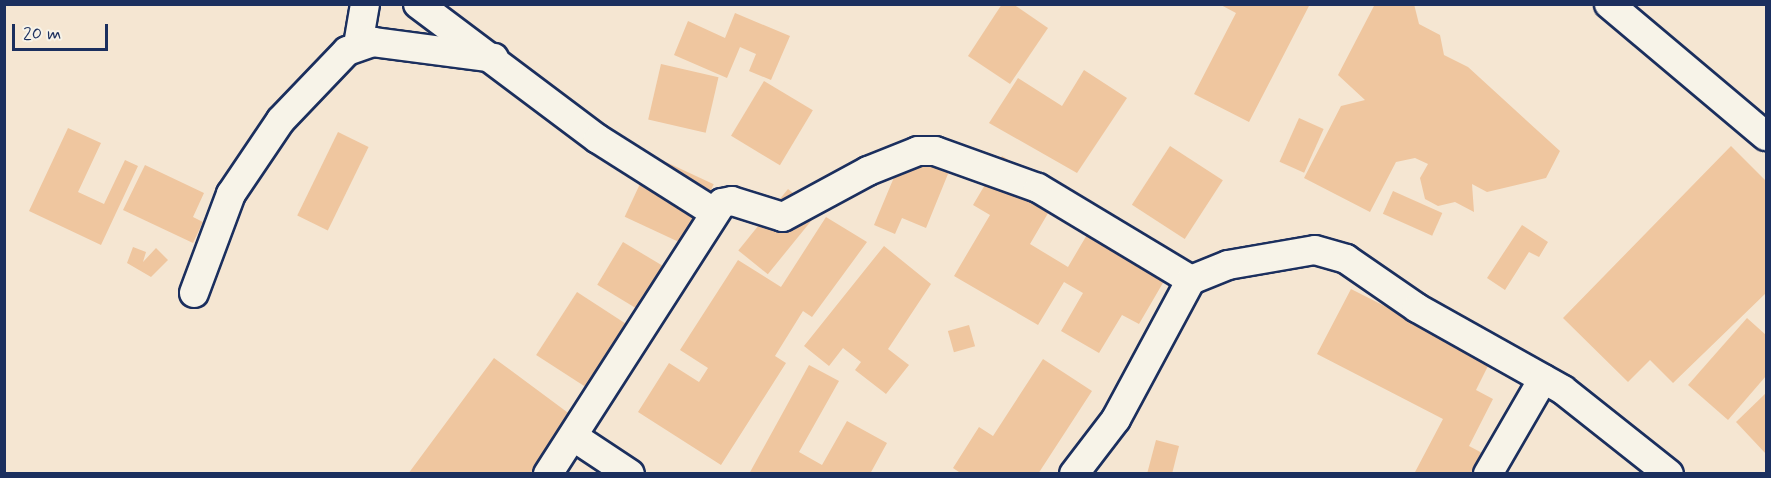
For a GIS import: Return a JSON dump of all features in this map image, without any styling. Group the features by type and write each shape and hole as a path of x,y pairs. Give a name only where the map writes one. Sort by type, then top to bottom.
{"street":[{"path":"194,293 231,194 281,120 358,45 365,4"},
{"path":"418,4 494,58 598,139 712,211"},
{"path":"1609,4 1767,136"},
{"path":"358,45 494,58"},
{"path":"548,474 574,437 712,211 732,201 783,217 868,171 918,151 935,151 1038,188 1191,280"},
{"path":"1074,474 1116,419 1191,280 1228,265 1316,250 1346,260 1417,308 1543,379 1669,474"},
{"path":"1488,474 1543,379"},
{"path":"574,437 630,474"}],"building":[{"path":"1002,4 1013,4 1048,28 1010,84 968,56"},
{"path":"1219,4 1310,4 1249,122 1194,94 1236,13"},
{"path":"1375,4 1414,4 1419,24 1440,35 1444,55 1468,67 1560,151 1546,178 1487,192 1472,184 1474,212 1455,202 1438,206 1425,199 1420,178 1428,164 1415,158 1396,162 1370,212 1304,178 1341,106 1365,100 1338,75"},
{"path":"735,13 790,36 771,80 749,71 756,54 740,47 727,78 674,55 688,21 725,38"},
{"path":"661,64 718,77 706,133 648,120"},
{"path":"1084,70 1127,98 1077,173 989,123 1018,78 1062,106"},
{"path":"764,81 813,110 780,165 731,136"},
{"path":"1299,118 1324,129 1304,173 1279,162"},
{"path":"68,128 101,143 78,192 104,204 125,160 138,166 101,245 29,211"},
{"path":"338,132 369,147 328,230 297,216"},
{"path":"1170,146 1223,180 1185,239 1132,205"},
{"path":"1731,146 1766,181 1766,293 1673,383 1650,360 1628,382 1563,318"},
{"path":"905,151 950,169 926,228 902,218 895,234 874,225"},
{"path":"653,156 714,184 685,245 625,217"},
{"path":"1002,156 1061,191 1030,244 1068,267 1101,211 1178,257 1139,324 1122,315 1099,353 1061,331 1083,293 1064,282 1038,325 954,276 990,215 973,205"},
{"path":"145,165 204,193 193,217 203,222 193,243 123,210"},
{"path":"788,189 818,213 768,274 738,250"},
{"path":"1393,191 1442,213 1432,236 1383,214"},
{"path":"826,217 867,242 812,317 803,311 775,356 786,363 721,465 638,412 669,363 699,382 708,368 680,350 738,260 781,287"},
{"path":"1522,225 1548,242 1539,257 1529,252 1505,290 1487,278"},
{"path":"623,242 669,270 644,313 597,285"},
{"path":"884,246 931,284 888,349 909,365 886,394 855,370 861,362 843,348 829,366 804,346"},
{"path":"133,247 146,252 143,262 156,248 168,260 151,277 127,263"},
{"path":"1351,289 1491,360 1476,390 1493,399 1469,446 1484,454 1474,474 1414,474 1443,419 1317,354"},
{"path":"577,292 637,331 597,394 536,355"},
{"path":"1747,318 1766,335 1766,376 1728,420 1688,385"},
{"path":"969,325 975,346 954,352 948,331"},
{"path":"494,358 571,415 550,444 561,452 545,474 408,474"},
{"path":"1043,359 1092,391 1038,474 962,474 953,468 979,427 993,436"},
{"path":"809,365 839,381 799,452 822,465 847,421 887,443 870,474 749,474"},
{"path":"1766,393 1766,454 1736,422"},
{"path":"1156,440 1179,446 1172,474 1147,474"}]}
